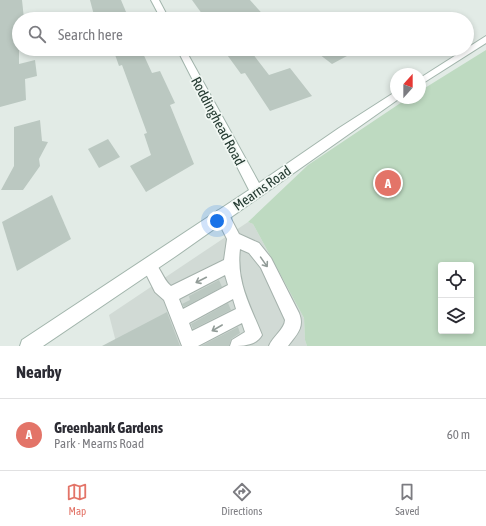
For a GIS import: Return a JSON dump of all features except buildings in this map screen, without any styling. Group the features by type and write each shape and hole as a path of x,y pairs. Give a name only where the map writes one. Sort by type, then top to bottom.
{"street":[{"path":"155,0 161,12"},
{"path":"474,46 486,38"},
{"name":"Roddinghead Road","path":"185,56 236,157 257,192"},
{"path":"426,78 459,56"},
{"name":"Mearns Road","path":"28,346 257,192 365,115 390,100"},
{"path":"222,215 234,239 231,264 233,280 254,335 238,346"},
{"path":"234,239 254,248 266,263 293,319 293,326 277,346"},
{"path":"170,295 231,264"},
{"path":"149,266 160,286 170,295 190,344 245,313"},
{"path":"180,319 236,289"}],"shaded area":[{"path":"248,222 253,224 304,318 305,340 307,346 117,346 109,315"}],"green space":[{"path":"486,50 486,346 307,346 305,340 304,318 253,224 248,222 308,165 399,104 426,104 426,87"}],"place":[{"name":"Greenbank Gardens","path":"388,183"}]}
